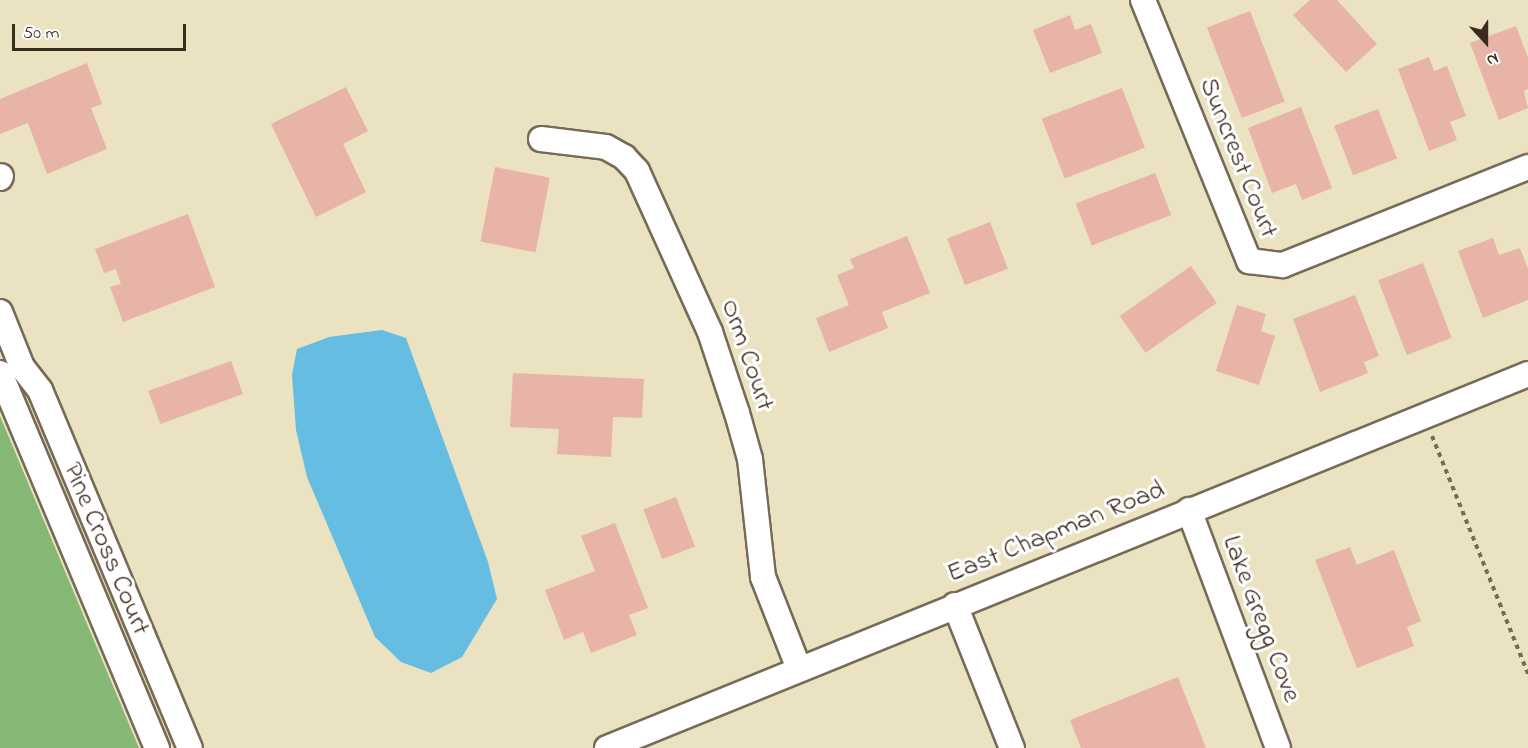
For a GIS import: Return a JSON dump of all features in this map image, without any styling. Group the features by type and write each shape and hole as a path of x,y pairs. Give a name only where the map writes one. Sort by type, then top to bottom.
{"street":[{"name":"Suncrest Court","path":"1143,0 1249,261 1283,265 1528,167"},
{"name":"Orm Court","path":"541,139 606,147 624,157 637,171 710,332 734,403 750,459 762,577 799,669"},
{"path":"0,312 22,367 40,390 190,748"},
{"name":"Pine Cross Court","path":"0,373 157,748"},
{"name":"East Chapman Road","path":"607,748 1528,374"},
{"name":"Lake Gregg Cove","path":"1178,515 1278,748"},
{"path":"955,605 1012,748"}],"path":[{"path":"1424,416 1528,674"}],"green space":[{"path":"0,416 139,748 0,748"}],"water":[{"path":"382,330 406,338 488,562 497,599 462,657 431,673 401,662 375,637 307,477 296,430 292,375 297,349 329,337"}],"building":[{"path":"1310,0 1337,0 1377,44 1346,72 1293,15"},
{"path":"1250,11 1285,102 1242,118 1207,27"},
{"path":"1070,15 1075,30 1091,24 1102,53 1050,73 1033,30"},
{"path":"1516,26 1528,58 1528,89 1524,91 1528,108 1499,120 1470,43"},
{"path":"1429,57 1434,71 1447,66 1466,116 1450,122 1457,140 1429,151 1398,69"},
{"path":"87,63 102,104 91,108 107,149 47,174 28,123 0,134 0,99"},
{"path":"346,87 368,131 343,144 366,192 316,217 271,124"},
{"path":"1122,88 1145,148 1065,179 1042,119"},
{"path":"1301,107 1332,188 1302,200 1296,184 1272,193 1248,128"},
{"path":"1378,109 1397,158 1353,175 1334,126"},
{"path":"495,167 550,178 535,252 480,242"},
{"path":"1155,173 1171,215 1092,245 1076,203"},
{"path":"188,214 215,287 123,322 110,287 121,284 116,269 104,273 95,249"},
{"path":"990,222 1008,269 965,285 947,238"},
{"path":"907,236 930,293 882,312 888,328 829,352 816,318 849,305 837,275 854,268 850,259"},
{"path":"1493,238 1499,255 1520,248 1528,269 1528,300 1483,318 1458,251"},
{"path":"1423,263 1452,338 1407,355 1378,280"},
{"path":"1191,266 1217,303 1146,353 1120,316"},
{"path":"1355,295 1379,356 1364,362 1368,373 1320,392 1293,319"},
{"path":"1237,305 1266,314 1261,331 1275,336 1259,385 1216,371"},
{"path":"231,361 243,394 160,424 148,391"},
{"path":"513,373 644,379 642,418 613,417 611,457 557,454 559,429 510,427"},
{"path":"676,497 695,546 662,559 643,510"},
{"path":"615,523 648,608 629,615 637,635 591,653 583,632 564,640 545,590 595,571 581,536"},
{"path":"1350,547 1357,565 1394,550 1421,621 1407,627 1414,646 1357,668 1315,560"},
{"path":"1178,677 1206,748 1081,748 1070,720"}]}
